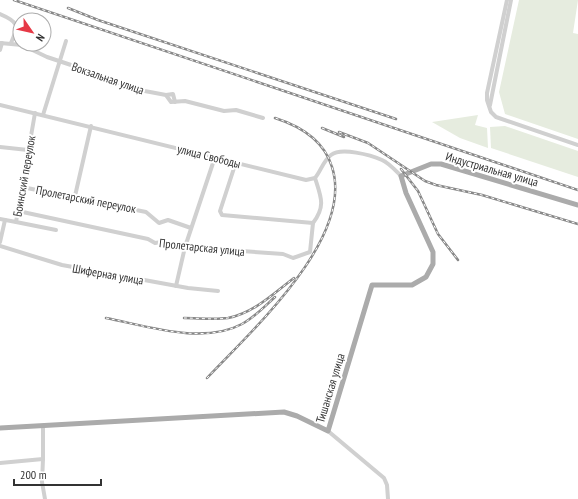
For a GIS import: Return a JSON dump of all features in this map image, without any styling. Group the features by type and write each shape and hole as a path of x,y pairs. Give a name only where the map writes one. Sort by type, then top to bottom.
{"main road":[{"name":"Индустриальная улица","path":"401,176 430,164 441,164 578,205"},
{"name":"Тишанская улица","path":"0,428 284,412 297,416 328,431 372,285 401,285 419,282 426,277 433,264 433,252 406,193 401,176"}],"street":[{"path":"507,0 487,93 487,100 490,107 496,117 502,120 578,145"},
{"path":"490,107 491,93 511,0"},
{"path":"0,14 13,20 17,26 17,31 11,43"},
{"path":"43,115 66,41"},
{"path":"0,50 1,43"},
{"name":"Вокзальная улица","path":"1,43 11,43 26,47 60,62 134,89 166,95 171,102 175,102"},
{"path":"166,95 174,94 175,102 185,101 224,111 236,110 263,118"},
{"name":"улица Свободы","path":"0,105 91,126 306,180 315,178"},
{"name":"Боинский переулок","path":"2,220 16,222 35,113"},
{"path":"75,196 91,126"},
{"path":"0,147 28,150"},
{"path":"236,162 220,211 221,214 313,223 320,212 322,205 315,178 327,159 338,151 348,151 382,160 401,176"},
{"path":"176,286 185,247 215,157"},
{"name":"Пролетарский переулок","path":"22,187 75,196 146,212 159,223 168,220 191,228"},
{"name":"Пролетарская улица","path":"18,211 148,239 155,243 162,242 185,247 283,254 293,258 310,252 313,223"},
{"path":"0,242 2,220"},
{"path":"16,222 56,230"},
{"name":"Шиферная улица","path":"0,246 62,265 176,286 218,291"},
{"path":"43,426 42,482 45,499"},
{"path":"328,431 384,478 387,485 388,499"},
{"path":"0,463 43,459"}],"shaded area":[{"path":"519,0 578,0 573,33 578,34 578,139 505,114 499,92"},
{"path":"478,115 475,125 487,128 488,148 460,138 432,122"},
{"path":"505,126 578,151 578,177 491,148 490,127"}],"railway":[{"path":"14,0 578,190"},
{"path":"68,8 98,20 396,119"},
{"path":"207,378 272,309 295,282 314,253 328,223 335,195 332,167 328,157 310,135 293,125 275,118"},
{"path":"322,128 344,137"},
{"path":"339,132 368,143 425,181 436,185 482,195 578,224"},
{"path":"401,169 418,191 438,234 458,260"},
{"path":"184,318 228,318 246,312 263,302 294,278"},
{"path":"106,318 175,332 210,333 227,330 242,324 256,315 275,297"}]}
